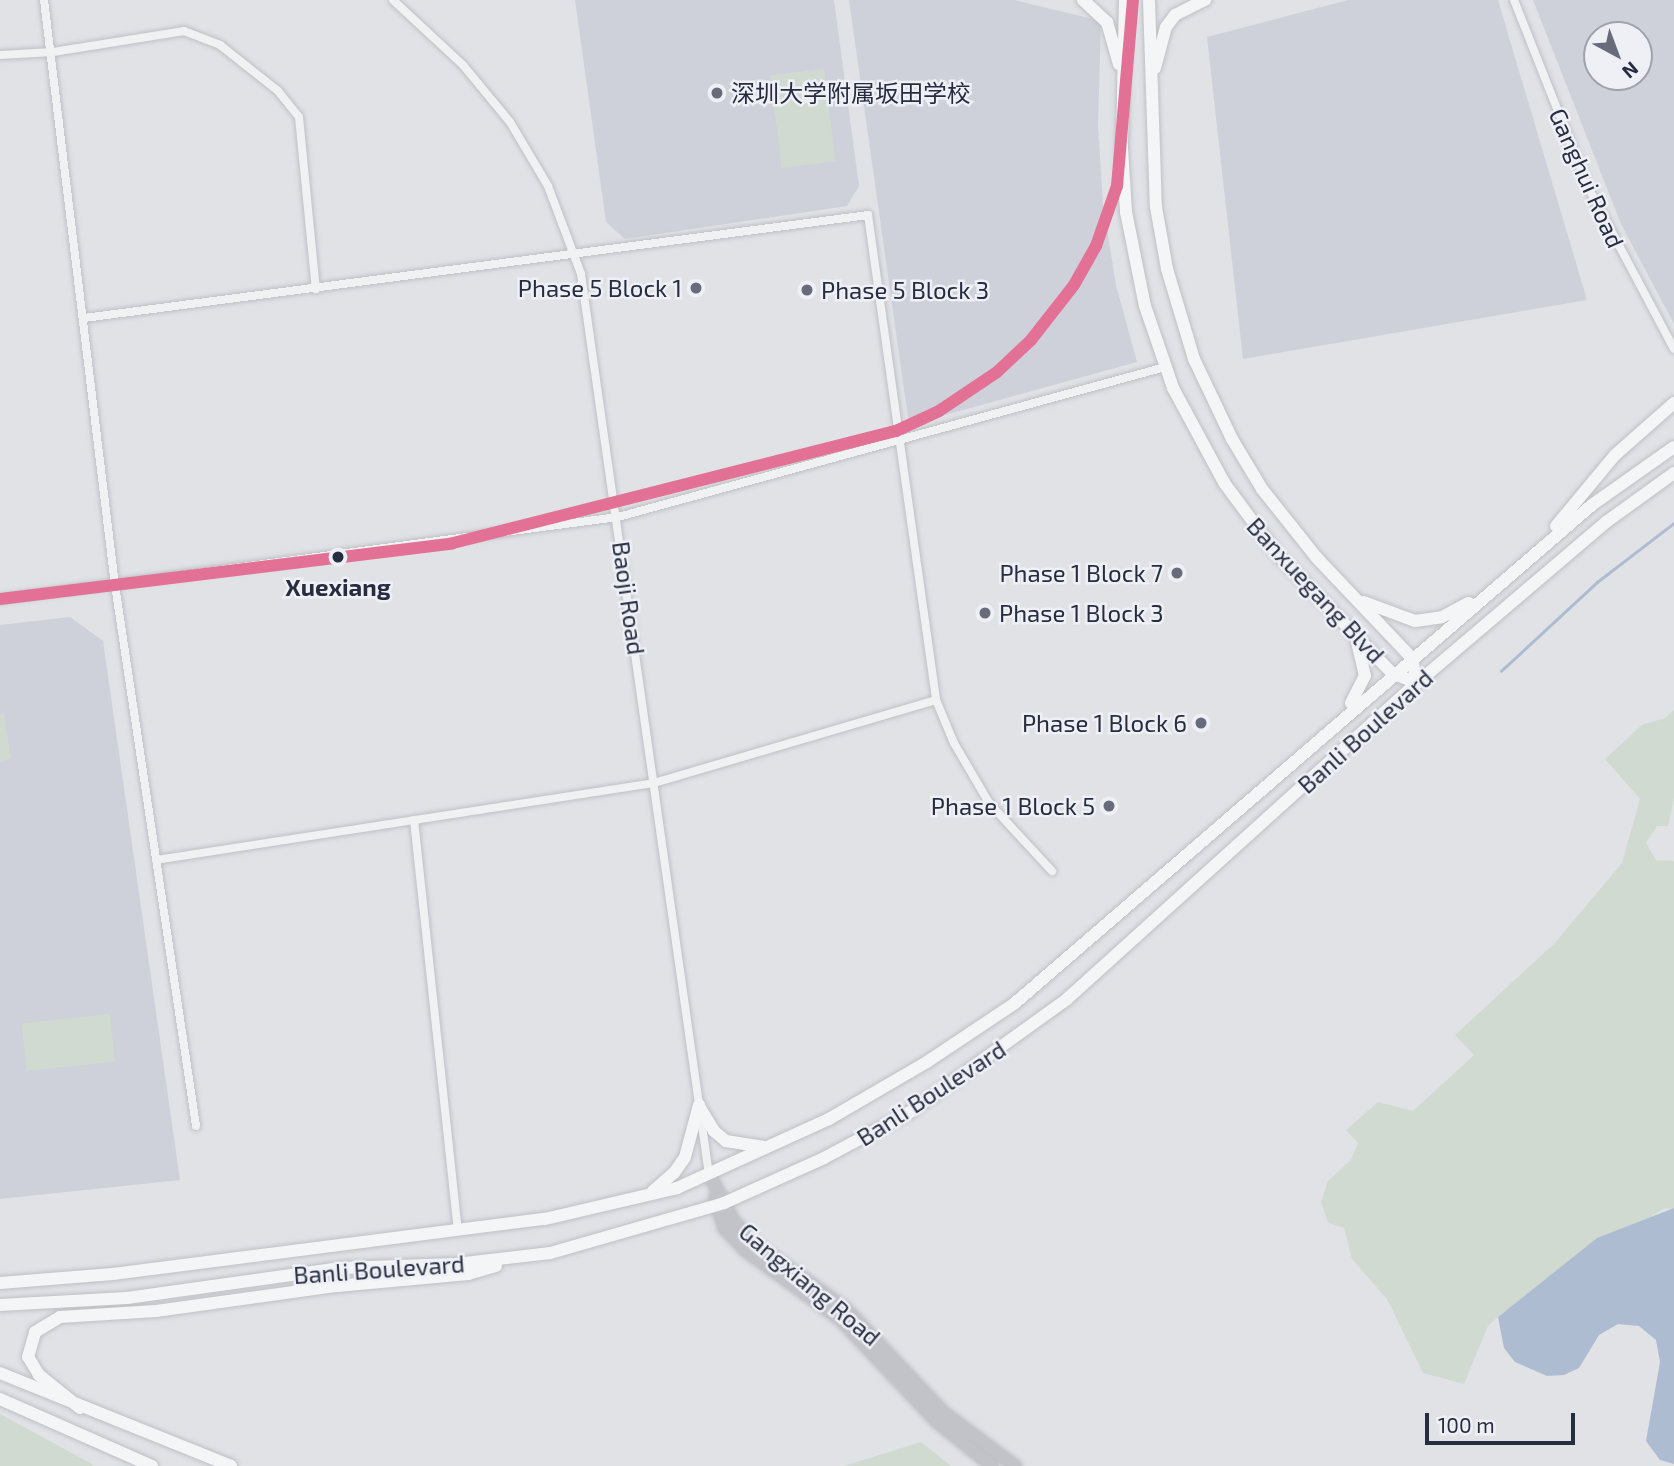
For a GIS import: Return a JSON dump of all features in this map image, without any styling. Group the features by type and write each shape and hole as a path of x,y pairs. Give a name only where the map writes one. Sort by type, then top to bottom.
{"main road":[{"path":"1083,0 1107,22 1124,84"},
{"name":"Banxuegang Blvd","path":"1125,0 1122,148 1129,233 1145,306 1165,367 1195,435 1241,508 1277,554 1392,673 1418,683"},
{"path":"1149,0 1152,166 1160,238 1194,359 1219,414 1262,489 1309,550 1412,658 1418,683"},
{"path":"1152,82 1166,27 1175,15 1205,0"},
{"path":"1532,555 1615,456 1674,403"},
{"name":"Banli Boulevard","path":"0,1283 113,1274 545,1219 642,1196 709,1174 829,1119 927,1062 1015,1003 1392,673 1592,505 1674,447"},
{"name":"Banli Boulevard","path":"0,1305 140,1297 341,1268 515,1258 645,1229 721,1205 824,1158 910,1112 1009,1043 1132,942 1418,683 1606,522 1674,473"},
{"path":"1356,598 1398,618 1424,621 1487,594"},
{"path":"1334,725 1360,690 1365,668 1360,646 1337,615"},
{"path":"699,1105 714,1131 726,1140 747,1147 769,1147"},
{"path":"642,1196 667,1181 680,1166 699,1105"},
{"path":"80,1408 39,1375 28,1357 35,1332 60,1317 156,1311 337,1286 468,1274 515,1258"},
{"path":"0,1373 80,1408 231,1466"},
{"path":"0,1399 152,1466"}],"street":[{"path":"44,0 53,52 115,585 196,1126"},
{"name":"Baoji Road","path":"393,0 463,65 510,122 548,186 575,255 591,322 709,1174"},
{"name":"Ganghui Road","path":"1514,0 1588,189 1674,349"},
{"path":"0,55 53,52 184,31 220,45 278,91 299,117 316,289"},
{"path":"85,318 868,215 936,700 959,753 989,803 1052,872"},
{"path":"0,599 618,517 1165,367"},
{"path":"156,860 654,783 936,700"},
{"path":"414,820 458,1231"},
{"name":"Gangxiang Road","path":"709,1174 721,1205 724,1228 746,1251 839,1318 936,1421 992,1466"},
{"name":"Gangxiang Road","path":"721,1205 754,1243 846,1309 944,1413 1015,1466"}],"shaded area":[{"name":"深圳大学附属坂田学校","path":"575,0 834,0 859,186 847,206 625,239 606,222"},
{"path":"849,0 1014,0 1101,21 1098,125 1103,205 1116,285 1137,362 909,425"},
{"path":"1348,0 1498,0 1587,300 1243,359 1207,37"},
{"path":"1533,0 1674,0 1674,324 1621,224"},
{"path":"824,69 835,161 782,168 770,76"},
{"path":"70,617 103,641 180,1180 0,1199 0,625"},
{"path":"1674,710 1674,798 1668,826 1657,826 1646,843 1656,860 1674,861 1674,1208 1663,1209 1501,1314 1488,1326 1464,1384 1423,1373 1387,1299 1352,1259 1344,1228 1328,1223 1321,1202 1328,1181 1351,1160 1358,1143 1346,1130 1378,1102 1413,1111 1474,1055 1455,1035 1554,944 1622,863 1640,799 1605,759 1642,725 1665,718"},
{"path":"4,714 11,759 0,761 0,715"},
{"path":"110,1014 115,1062 27,1071 21,1023"},
{"path":"0,1414 92,1464 93,1466 0,1466"},
{"path":"921,1442 951,1466 844,1466"}],"water":[{"path":"1674,1208 1674,1464 1660,1460 1646,1441 1660,1362 1656,1340 1639,1326 1618,1324 1599,1335 1579,1368 1564,1375 1547,1376 1515,1362 1504,1348 1498,1317 1597,1238"}],"waterway":[{"path":"1501,671 1597,582 1674,523"}],"transit line":[{"path":"0,599 453,543 896,431 939,411 997,372 1031,340 1074,285 1096,246 1117,186 1133,0"}],"place":[{"name":"深圳大学附属坂田学校","path":"717,93"},
{"name":"Phase 5 Block 1","path":"696,288"},
{"name":"Phase 5 Block 3","path":"807,290"},
{"name":"Xuexiang","path":"338,557"},
{"name":"Phase 1 Block 7","path":"1177,573"},
{"name":"Phase 1 Block 3","path":"985,613"},
{"name":"Phase 1 Block 6","path":"1201,723"},
{"name":"Phase 1 Block 5","path":"1109,806"}]}
